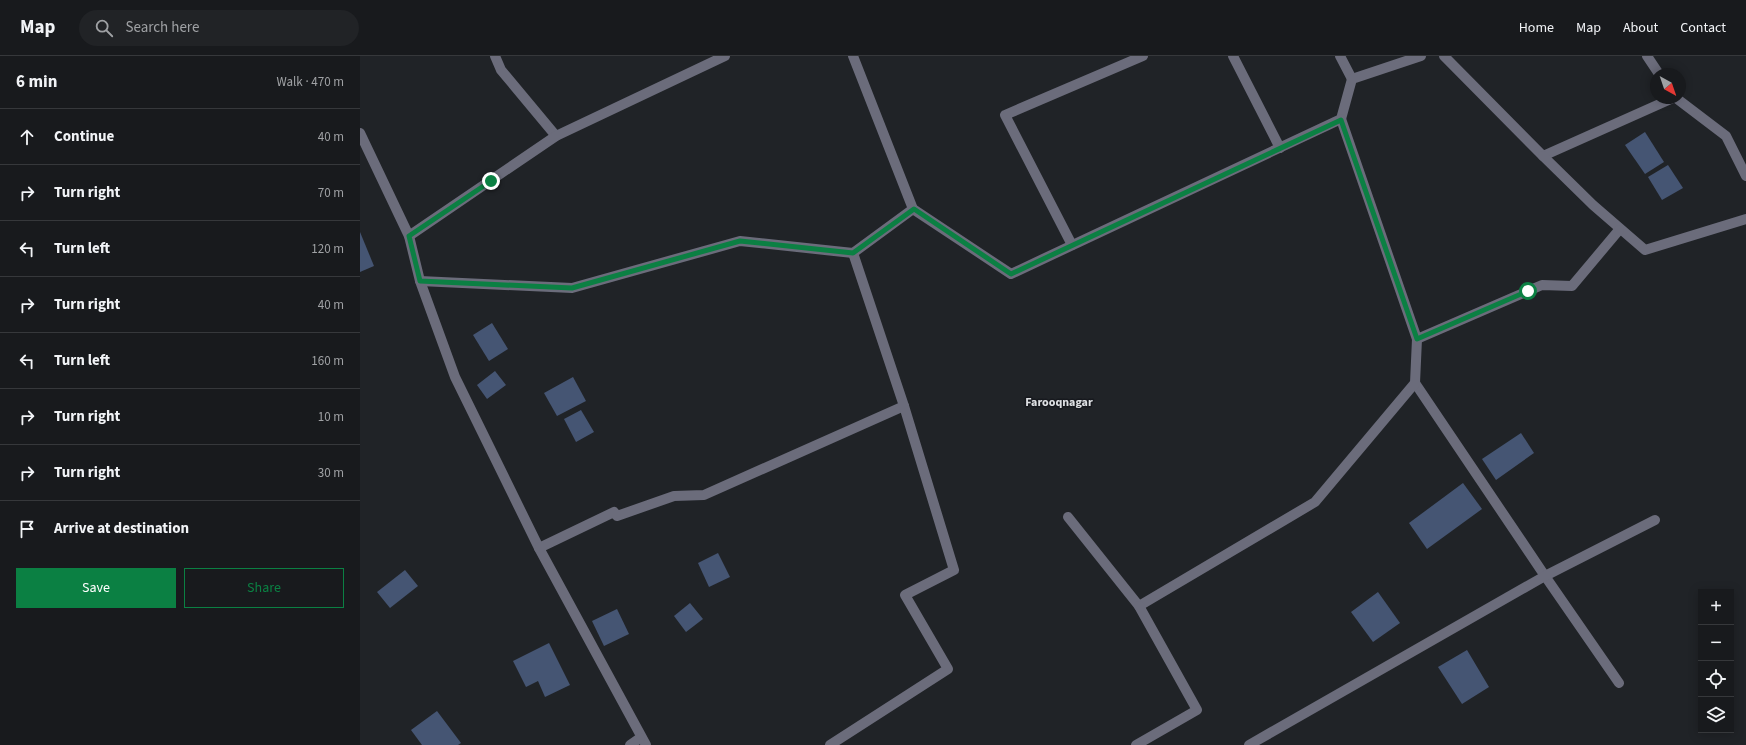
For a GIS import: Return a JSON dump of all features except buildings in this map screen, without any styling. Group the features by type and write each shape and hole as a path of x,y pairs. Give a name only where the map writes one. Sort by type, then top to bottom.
{"street":[{"path":"495,56 501,70 556,136"},
{"path":"409,236 556,136 725,56"},
{"path":"854,56 914,209 1011,274 1341,120"},
{"path":"1072,245 1005,115 1143,56"},
{"path":"1233,56 1280,148"},
{"path":"1340,56 1352,79 1341,120 1417,339 1415,383 1619,683"},
{"path":"1352,79 1421,56"},
{"path":"1444,56 1619,230 1645,250 1746,219"},
{"path":"1647,56 1655,68"},
{"path":"1543,156 1660,104"},
{"path":"1682,104 1726,136 1746,176"},
{"path":"360,133 409,236 420,281 455,377 539,548 643,741 630,745"},
{"path":"420,281 572,288 740,241 853,253 914,209"},
{"path":"1417,339 1542,285 1572,286 1619,230"},
{"path":"830,745 948,669 905,595 954,570 904,406 853,253"},
{"path":"1139,606 1315,502 1415,383"},
{"path":"539,548 614,512 618,516 674,496 704,495 904,406"},
{"path":"1068,517 1139,606 1197,710 1136,745"},
{"path":"1249,745 1545,576 1655,520"}],"district":[{"name":"Farooqnagar","path":"1059,402"}],"route":[{"path":"491,181 409,236 420,281 572,288 740,241 853,253 914,209 1011,274 1341,120 1417,339 1528,291"}]}
